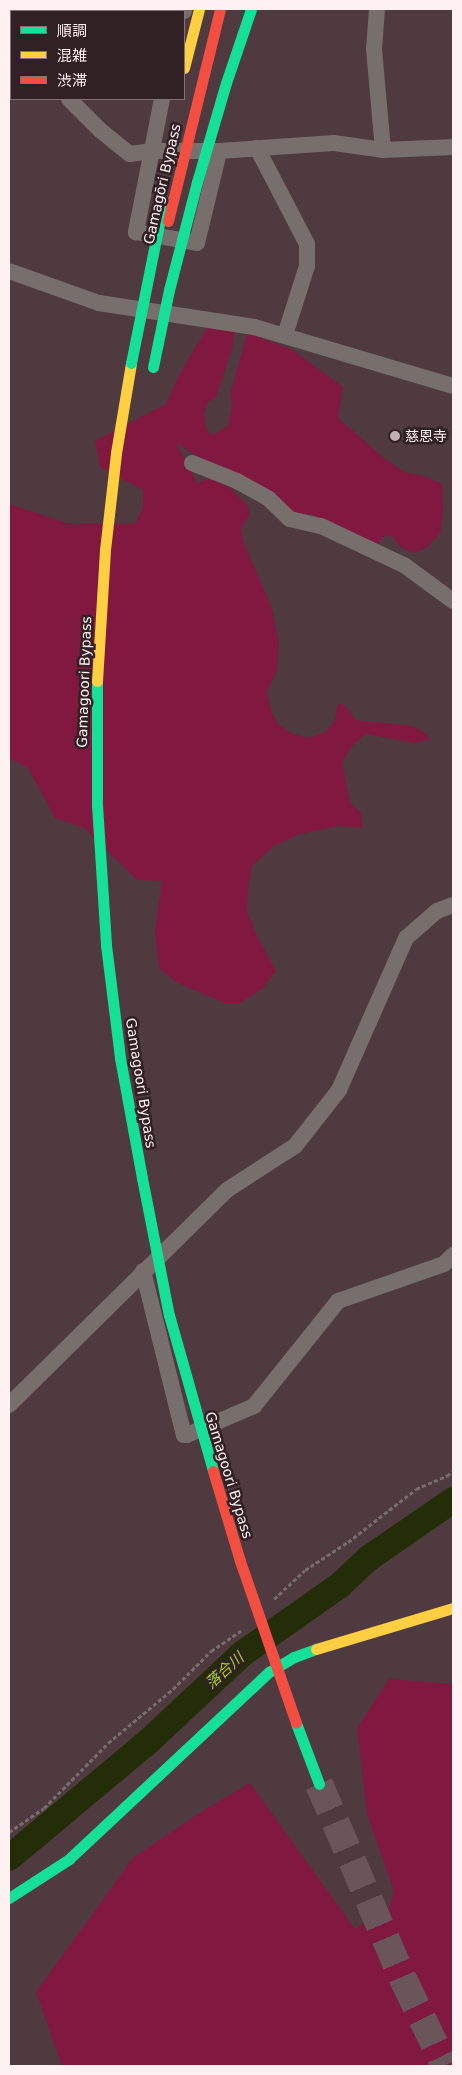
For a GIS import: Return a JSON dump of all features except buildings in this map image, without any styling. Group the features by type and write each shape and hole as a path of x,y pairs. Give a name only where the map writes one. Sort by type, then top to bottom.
{"main road":[{"path":"185,64 199,9"},
{"path":"130,363 172,161 210,9"},
{"name":"Gamagōri Bypass","path":"130,363 220,9"},
{"path":"151,371 169,290 197,182 226,83 251,9"},
{"path":"163,166 169,138"},
{"path":"126,469 134,411 130,363 159,186"},
{"name":"Gamagoori Bypass","path":"130,363 116,453 105,550 97,664 97,805 106,945 120,1058 147,1178"},
{"name":"Gamagoori Bypass","path":"114,594 108,660 108,802 114,907 130,1064 169,1315 194,1410 240,1561 302,1722 319,1784"},
{"path":"9,1898 69,1860 269,1672 294,1657 326,1645 453,1608"},
{"name":"Gamagoori Bypass","path":"302,1722 327,1771"}],"street":[{"path":"162,100 150,151 136,232 197,243 219,152 263,9"},
{"path":"377,9 374,49 383,150"},
{"path":"70,100 100,130 130,154 150,151 219,152 334,144 383,150 453,147"},
{"path":"257,148 307,244 307,266 285,335"},
{"path":"9,271 99,303 254,327 453,386"},
{"path":"192,463 237,481 261,495 290,519 321,526 404,565 453,601"},
{"path":"9,1405 143,1270 227,1190 295,1146 339,1090 406,938 437,911 453,905"},
{"path":"143,1270 184,1435 187,1435 254,1406 338,1301 444,1264 453,1255"}],"path":[{"path":"272,1602 305,1570 348,1542 416,1489 447,1476 453,1471"},
{"path":"9,1832 44,1808 108,1743 173,1689 211,1651 246,1627"}],"shaded area":[{"path":"208,326 235,329 232,349 216,398 208,402 204,414 206,429 212,435 228,426 232,404 230,395 247,333 291,349 343,387 338,418 384,458 404,472 424,476 442,484 443,513 440,533 428,547 414,553 402,548 391,536 385,535 376,546 313,515 295,513 242,477 196,456 176,442 197,483 209,479 226,484 247,505 250,514 241,529 244,543 271,606 279,641 277,671 267,692 271,711 278,724 291,733 308,738 326,732 335,720 338,703 346,706 356,720 412,726 427,734 430,740 414,743 366,734 353,745 342,762 350,802 361,813 363,828 339,826 300,834 274,846 252,866 247,910 256,934 276,971 262,989 240,1003 224,1003 176,982 159,968 155,931 162,881 137,880 84,828 55,818 28,768 9,758 9,504 67,523 135,524 143,507 143,490 100,467 95,441 166,404 179,375"},
{"path":"389,1679 453,1684 453,2066 62,2066 36,1992 133,1858 201,1812 250,1783 355,1929 389,1908 394,1891 367,1814 357,1728"}],"waterway":[{"name":"落合川","path":"9,1858 150,1740 242,1654 340,1585 369,1558 453,1500"}],"tunnel":[{"path":"319,1784 404,1981 445,2066"}],"traffic: fast":[{"path":"153,367 169,290 197,182 226,83 251,9"},
{"path":"131,363 164,200"},
{"path":"97,681 97,805 106,945 120,1058 142,1178"},
{"path":"142,1178 169,1315 213,1471"},
{"path":"9,1898 69,1859 269,1672 294,1657 316,1649"},
{"path":"296,1723 319,1784"}],"traffic: slow":[{"path":"185,64 199,9"},
{"path":"97,681 105,550 116,453 131,363"},
{"path":"316,1649 453,1608"}],"traffic: jam":[{"path":"168,221 220,9"},
{"path":"213,1471 240,1561 296,1723"}],"place":[{"name":"慈恩寺","path":"395,436"}]}
